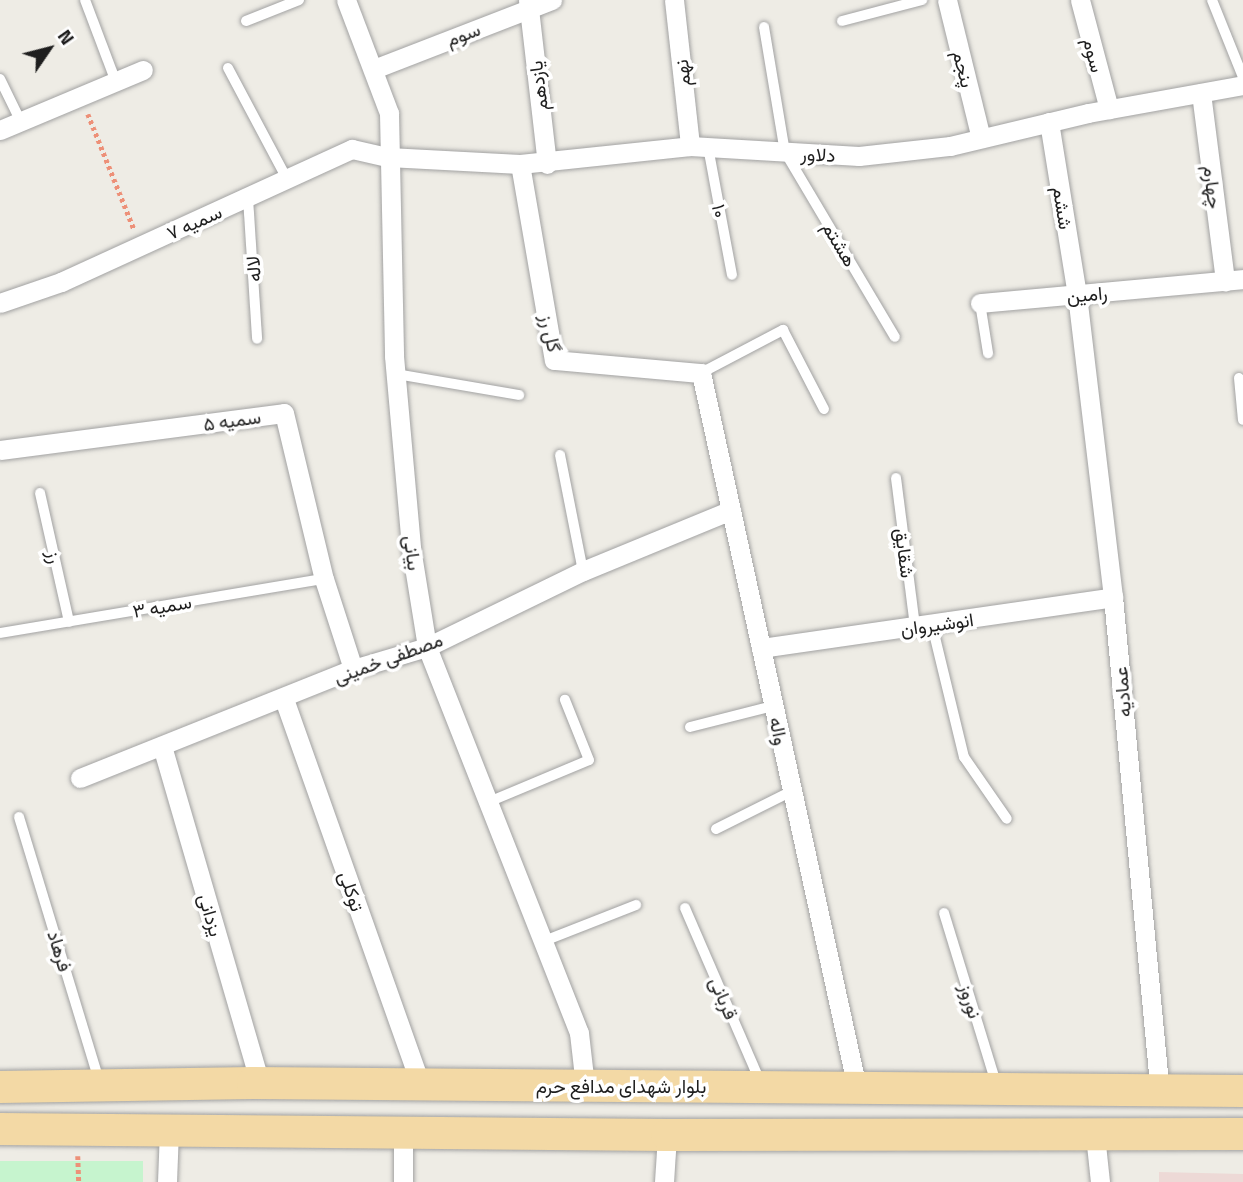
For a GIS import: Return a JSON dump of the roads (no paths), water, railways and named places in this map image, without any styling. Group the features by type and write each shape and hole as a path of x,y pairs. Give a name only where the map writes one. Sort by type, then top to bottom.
{"main road":[{"name":"بلوار شهدای مدافع حرم","path":"0,1087 260,1083 1243,1091"},
{"path":"0,1129 667,1135 1243,1134"}],"street":[{"name":"بیانی","path":"346,0 390,113 388,157 396,374 411,548 427,647 491,801 579,1033 585,1086"},
{"name":"سوم","path":"374,69 529,4 552,0"},
{"name":"نهم","path":"674,0 699,146"},
{"name":"پنجم","path":"947,0 981,138"},
{"name":"سوم","path":"1080,0 1109,109"},
{"name":"یازدهم","path":"529,4 547,164"},
{"path":"0,130 143,70"},
{"name":"دلاور","path":"388,157 547,164 699,146 859,156 981,138 1109,109 1243,85"},
{"name":"چهارم","path":"1201,93 1234,280"},
{"name":"ششم","path":"1049,122 1077,295"},
{"name":"سمیه ۷","path":"0,303 141,246 352,149 388,157"},
{"name":"گل رز","path":"520,164 554,360 701,373"},
{"name":"رامین","path":"980,303 1234,280"},
{"name":"عمادیه","path":"1077,295 1114,597 1160,1090"},
{"name":"واله","path":"701,373 857,1088"},
{"name":"سمیه ۵","path":"0,450 284,413 324,579 353,669"},
{"name":"مصطفی خمینی","path":"80,778 284,699 353,669 427,647 583,571 731,510"},
{"name":"انوشیروان","path":"761,648 1114,597"},
{"name":"توکلی","path":"284,699 420,1084"},
{"name":"یزدانی","path":"162,746 260,1083"},
{"path":"167,1182 169,1129"},
{"path":"403,1131 403,1182"},
{"path":"664,1182 667,1135"},
{"path":"1095,1135 1100,1182"}],"lane":[{"path":"85,0 116,82"},
{"path":"246,20 299,0"},
{"path":"842,21 922,0"},
{"path":"1212,0 1243,77"},
{"path":"764,27 785,152"},
{"path":"228,68 287,180"},
{"path":"0,79 21,122"},
{"name":"۱۰","path":"699,146 732,275"},
{"name":"هشتم","path":"785,152 895,337"},
{"name":"لاله","path":"248,198 257,340"},
{"name":"رامین","path":"980,303 988,353"},
{"path":"701,373 783,330 824,409"},
{"path":"396,374 519,395"},
{"path":"1239,378 1243,420"},
{"path":"560,455 583,571"},
{"name":"شقایق","path":"896,478 923,626 964,757 1007,819"},
{"name":"رز","path":"40,493 69,622"},
{"name":"سمیه ۳","path":"0,632 324,579"},
{"path":"491,801 589,760 565,701"},
{"path":"690,727 774,706"},
{"path":"716,829 792,791"},
{"name":"فرهاد","path":"19,817 100,1085"},
{"path":"544,941 636,905"},
{"name":"قربانی","path":"685,908 762,1087"},
{"name":"نوروز","path":"944,913 998,1089"}]}
